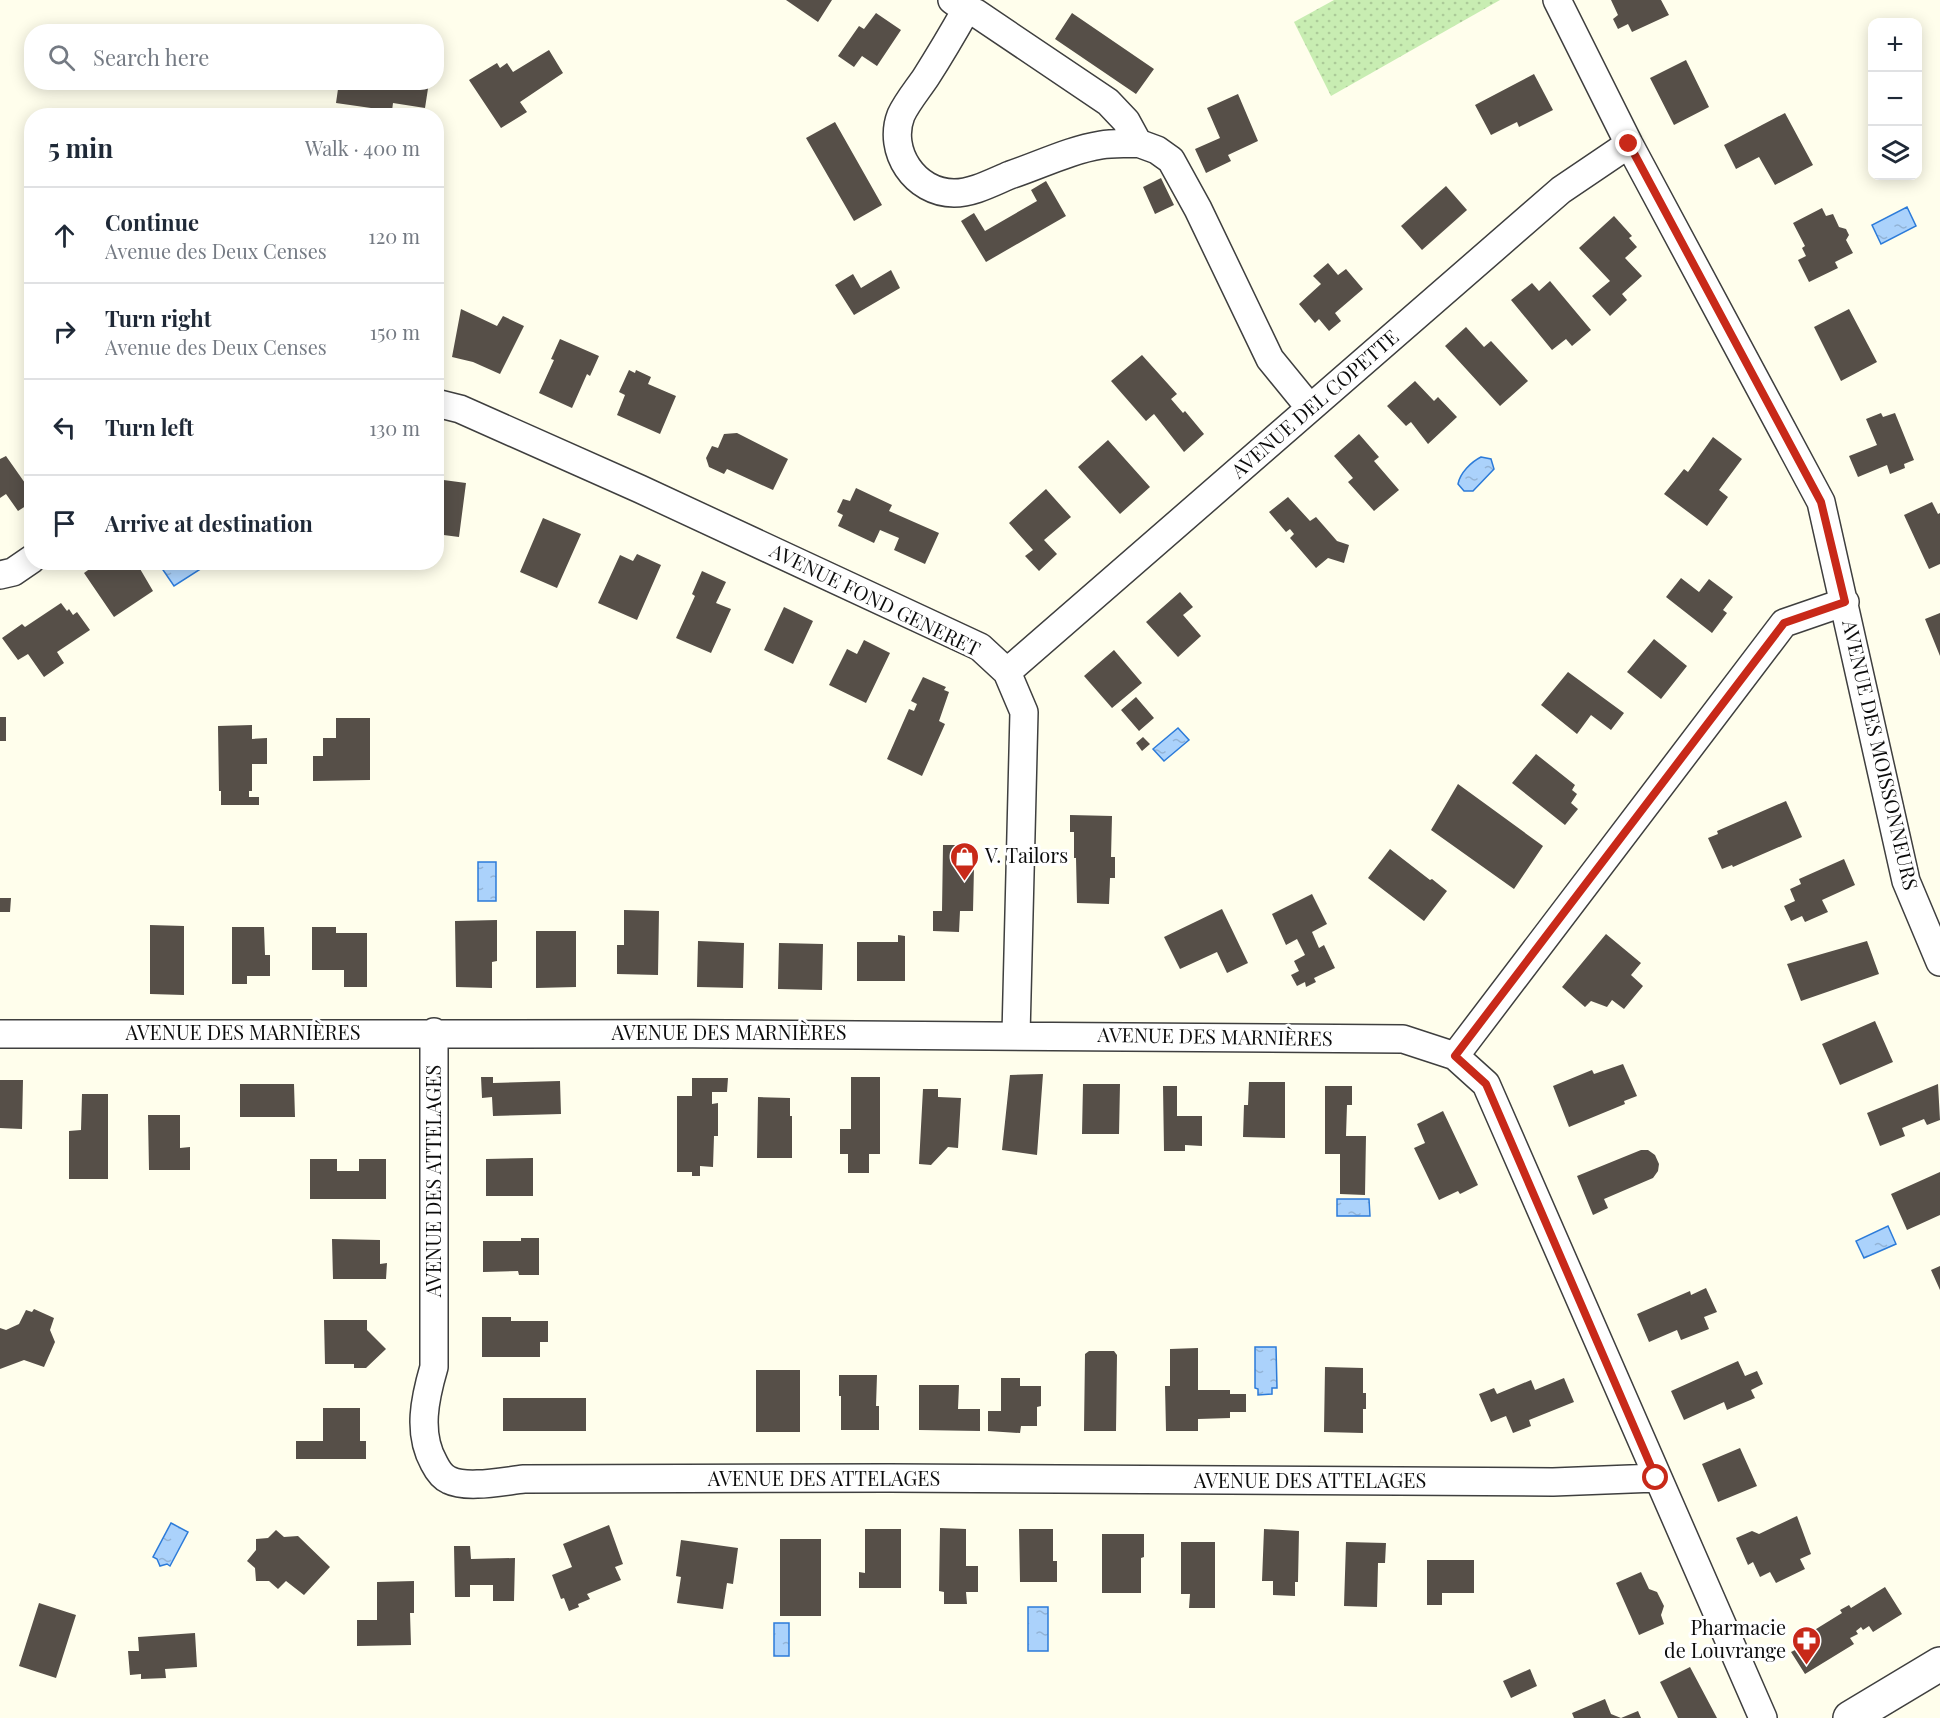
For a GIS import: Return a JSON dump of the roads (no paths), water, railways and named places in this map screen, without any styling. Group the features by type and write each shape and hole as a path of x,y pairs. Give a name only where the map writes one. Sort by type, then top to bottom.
{"street":[{"name":"AVENUE DES MOISSONNEURS","path":"1557,0 1629,144 1821,502 1906,881 1940,962"},
{"path":"1138,143 1126,121 1108,102 976,13 959,5 944,50 904,109 899,121 897,138 900,153 909,170 922,183 945,192 965,191 1102,144 1138,143 1157,150 1172,160 1270,359 1310,408"},
{"name":"AVENUE DEL COPETTE","path":"1007,672 1561,190 1629,144"},
{"name":"AVENUE FOND GENERET","path":"444,405 460,409 640,489 980,647 1007,672 1024,712 1016,1035"},
{"path":"0,575 12,572 24,564"},
{"path":"1762,1718 1486,1084 1455,1056 1784,623 1845,602"},
{"name":"AVENUE DES MARNIÈRES","path":"0,1034 434,1032 1402,1039 1455,1056"},
{"name":"AVENUE DES ATTELAGES","path":"434,1032 434,1367 427,1390 424,1413 426,1449 437,1470 449,1480 480,1485 524,1479 901,1478 1552,1482 1656,1478"},
{"path":"1850,1718 1940,1664"}],"water":[{"path":"1907,207 1916,226 1881,244 1872,225"},
{"path":"1481,457 1491,459 1494,469 1473,491 1464,491 1458,484 1461,476"},
{"path":"163,570 199,570 174,586"},
{"path":"1178,728 1189,740 1164,761 1153,749"},
{"path":"478,862 496,862 496,901 478,901"},
{"path":"1337,1199 1369,1199 1370,1216 1337,1216"},
{"path":"1888,1226 1896,1244 1864,1258 1856,1241"},
{"path":"1255,1347 1276,1347 1277,1388 1272,1388 1272,1394 1258,1395 1258,1389 1255,1388"},
{"path":"171,1523 188,1532 170,1566 167,1564 160,1566 157,1559 153,1557"},
{"path":"1028,1607 1048,1607 1048,1651 1028,1651"},
{"path":"774,1623 789,1623 789,1656 774,1656"}],"place":[{"name":"V. Tailors","path":"964,882"},
{"name":"Pharmacie de Louvrange","path":"1807,1666"}]}
